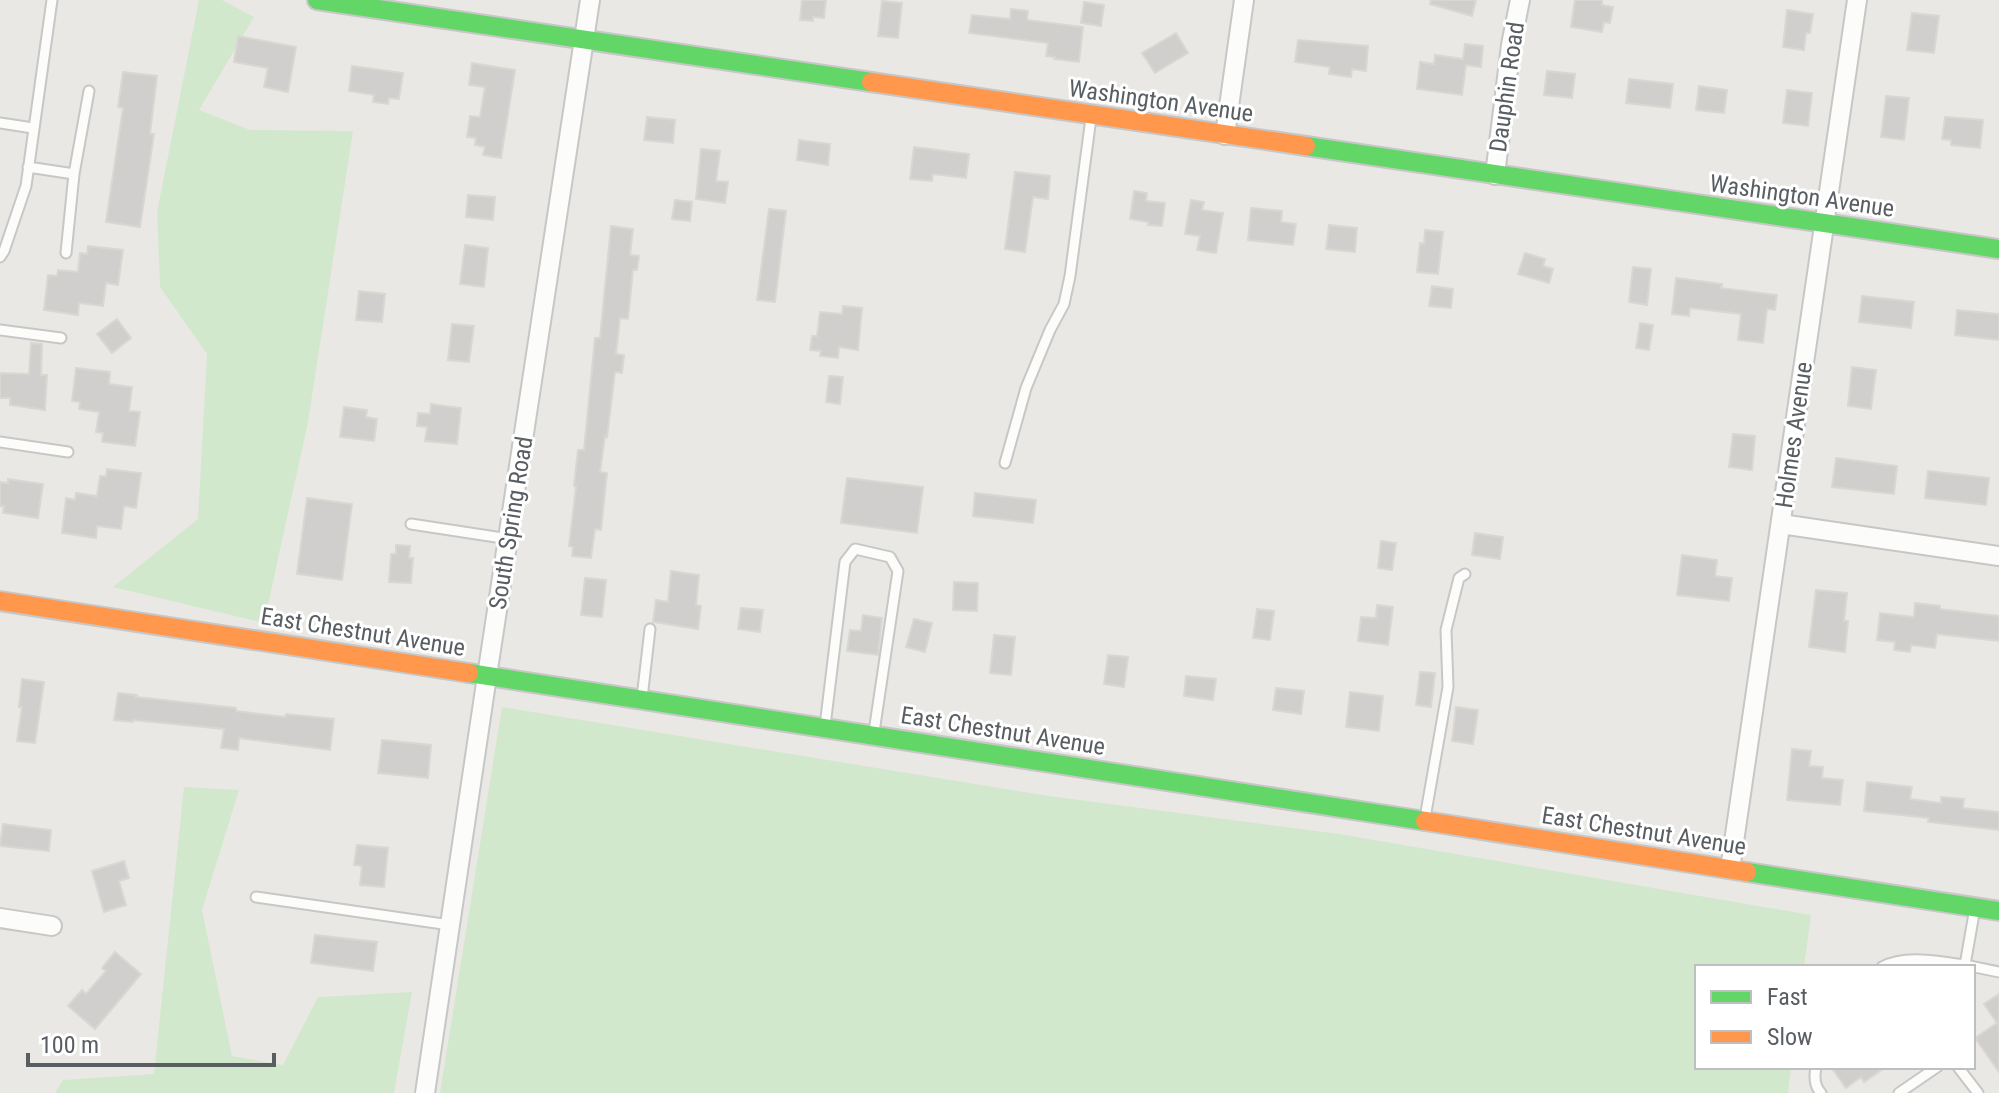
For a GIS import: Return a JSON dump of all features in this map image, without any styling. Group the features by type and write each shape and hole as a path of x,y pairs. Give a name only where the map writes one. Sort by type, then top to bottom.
{"street":[{"name":"South Spring Road","path":"425,1093 590,0"},
{"path":"1225,135 1244,0"},
{"name":"Dauphin Road","path":"1495,175 1511,45 1520,0"},
{"name":"Holmes Avenue","path":"1730,869 1857,0"},
{"name":"Washington Avenue","path":"326,1 1999,249"},
{"path":"1781,524 1999,556"},
{"name":"East Chestnut Avenue","path":"0,601 1999,911"},
{"path":"0,918 52,926"}],"lane":[{"path":"0,257 26,186 52,0"},
{"path":"66,253 74,174 89,91"},
{"path":"1005,463 1026,388 1064,304 1092,115"},
{"path":"0,123 33,128"},
{"path":"28,167 74,174"},
{"path":"0,330 61,338"},
{"path":"0,442 68,452"},
{"path":"411,524 509,539"},
{"path":"825,727 845,562 855,549 890,557 898,571 874,735"},
{"path":"1424,821 1448,687 1446,630 1459,578 1465,574"},
{"path":"642,701 650,629"},
{"path":"256,897 450,925"},
{"path":"1965,965 1975,908"},
{"path":"1886,965 1909,960 1956,965"},
{"path":"1975,968 1999,972"},
{"path":"1816,1069 1814,1077 1821,1093"},
{"path":"1899,1093 1934,1069"},
{"path":"1960,1069 1978,1093"}],"green space":[{"path":"199,0 222,0 254,17 199,110 250,130 353,131 308,422 264,623 113,587 198,519 207,354 160,287 157,212"},
{"path":"502,707 1049,796 1339,834 1811,915 1804,965 1695,965 1695,1069 1791,1069 1788,1093 440,1093"},
{"path":"184,787 239,790 202,910 232,1056 283,1065 318,997 412,992 394,1093 55,1093 63,1080 154,1074"}],"building":[{"path":"802,0 826,0 824,18 800,20"},
{"path":"1431,0 1476,0 1472,16 1430,4"},
{"path":"1575,0 1602,0 1602,5 1613,7 1610,23 1604,22 1602,32 1571,27"},
{"path":"882,1 902,3 898,38 878,36"},
{"path":"1084,2 1104,5 1101,26 1081,23"},
{"path":"1011,9 1028,11 1027,20 1083,27 1079,62 1046,56 1048,43 969,33 972,15 1010,19"},
{"path":"1787,10 1813,14 1804,50 1783,47"},
{"path":"1912,13 1939,16 1934,53 1907,50"},
{"path":"1176,33 1188,53 1155,73 1142,53"},
{"path":"238,36 296,47 288,92 264,87 268,68 234,62"},
{"path":"1298,40 1368,46 1366,71 1352,69 1351,77 1329,74 1330,67 1295,62"},
{"path":"1465,44 1483,46 1481,67 1466,65 1462,95 1417,89 1420,62 1434,64 1435,55 1463,59"},
{"path":"472,63 515,70 501,158 483,155 485,147 475,145 476,138 467,137 470,116 480,117 485,87 469,85"},
{"path":"352,66 403,73 399,99 389,98 388,104 373,102 374,95 349,91"},
{"path":"1547,71 1575,74 1572,98 1544,95"},
{"path":"123,72 157,76 150,134 154,134 140,227 106,222 123,108 118,107"},
{"path":"1629,79 1673,84 1670,108 1626,103"},
{"path":"1699,86 1727,90 1724,113 1696,110"},
{"path":"1787,90 1812,93 1808,126 1783,123"},
{"path":"1886,96 1909,98 1904,140 1881,137"},
{"path":"647,117 675,120 673,143 644,140"},
{"path":"1945,117 1983,120 1980,148 1951,145 1951,140 1942,139"},
{"path":"799,140 830,144 828,165 797,160"},
{"path":"914,147 969,154 966,178 933,174 932,181 910,179"},
{"path":"701,149 720,151 716,181 728,182 725,203 696,199"},
{"path":"1015,172 1050,176 1048,199 1033,197 1025,252 1005,249"},
{"path":"1134,191 1147,193 1146,201 1165,203 1162,226 1130,219"},
{"path":"468,195 495,197 493,220 466,217"},
{"path":"675,200 692,202 690,221 672,219"},
{"path":"1191,200 1204,202 1202,210 1223,213 1216,253 1197,250 1200,236 1185,234"},
{"path":"1251,208 1282,211 1281,222 1296,224 1293,245 1248,240"},
{"path":"769,209 786,211 775,302 757,300"},
{"path":"1329,225 1357,228 1355,252 1326,249"},
{"path":"611,226 633,229 630,255 639,256 637,270 633,270 628,319 620,318 616,354 624,355 622,373 615,372 600,472 607,473 601,530 595,529 591,558 572,556 573,547 569,546 578,450 584,450 595,338 600,338"},
{"path":"1425,230 1443,232 1438,274 1417,272 1420,243 1424,244"},
{"path":"465,245 488,248 484,287 460,284"},
{"path":"88,246 123,250 118,285 106,283 103,306 79,303 78,315 44,310 48,275 57,276 58,270 78,272 80,253 87,254"},
{"path":"1525,253 1545,259 1543,266 1553,269 1549,283 1518,274"},
{"path":"1633,267 1651,269 1647,305 1629,302"},
{"path":"1676,278 1777,295 1775,310 1767,309 1763,343 1738,340 1741,314 1690,308 1689,316 1672,314"},
{"path":"1432,286 1453,289 1451,308 1429,306"},
{"path":"359,291 385,294 382,322 356,320"},
{"path":"1862,296 1914,302 1911,328 1859,322"},
{"path":"843,306 862,308 858,350 839,347 838,358 820,356 821,351 810,350 812,336 817,336 820,312 842,314"},
{"path":"1957,310 1999,314 1999,340 1955,335"},
{"path":"117,319 131,338 112,353 97,334"},
{"path":"1640,323 1653,325 1649,350 1636,348"},
{"path":"452,324 474,326 469,362 448,360"},
{"path":"31,343 42,344 41,375 47,375 45,410 10,405 10,398 0,398 0,373 29,374"},
{"path":"1852,367 1876,370 1871,409 1848,406"},
{"path":"76,368 110,372 109,384 132,387 129,411 140,412 135,446 102,442 103,433 96,432 99,412 79,409 80,402 72,401"},
{"path":"829,376 843,377 840,404 826,402"},
{"path":"431,404 461,408 457,444 425,441 427,427 417,426 418,413 430,414"},
{"path":"344,407 367,410 366,417 377,419 374,441 340,437"},
{"path":"1733,434 1755,436 1752,470 1729,467"},
{"path":"1836,458 1897,466 1894,494 1832,487"},
{"path":"107,469 141,473 136,508 124,506 121,529 97,526 96,538 62,533 66,498 75,500 76,493 97,496 100,476 106,476"},
{"path":"1928,471 1989,478 1986,505 1925,498"},
{"path":"847,478 923,487 917,533 841,523"},
{"path":"8,479 43,484 38,518 3,513 0,482 8,483"},
{"path":"975,493 1036,500 1033,523 973,516"},
{"path":"307,498 352,504 342,580 297,574"},
{"path":"1475,533 1503,537 1500,559 1472,555"},
{"path":"1381,541 1396,543 1392,570 1378,568"},
{"path":"396,545 410,546 409,558 413,558 411,583 389,582 391,554 396,554"},
{"path":"1682,555 1717,560 1715,576 1732,578 1729,601 1677,595"},
{"path":"671,571 699,575 696,605 701,606 698,629 653,622 656,600 668,602"},
{"path":"585,578 606,580 602,617 581,615"},
{"path":"954,582 978,583 977,611 953,610"},
{"path":"1816,590 1847,593 1845,652 1809,647"},
{"path":"1915,603 1999,616 1999,641 1937,634 1935,648 1911,645 1910,652 1894,650 1895,642 1877,640 1880,613 1914,617"},
{"path":"1377,605 1393,607 1388,645 1358,641 1361,617 1376,618"},
{"path":"741,608 763,610 760,632 738,629"},
{"path":"1257,609 1274,611 1270,640 1253,638"},
{"path":"863,615 882,618 878,655 847,651 850,630 861,631"},
{"path":"914,619 932,623 925,652 906,647"},
{"path":"994,635 1015,637 1011,675 990,673"},
{"path":"1108,655 1128,657 1124,687 1104,684"},
{"path":"1420,672 1435,673 1431,707 1416,705"},
{"path":"1186,676 1216,679 1213,700 1184,696"},
{"path":"22,679 44,682 35,743 17,741"},
{"path":"1276,688 1304,691 1301,714 1273,710"},
{"path":"1350,692 1383,696 1379,731 1346,727"},
{"path":"118,693 285,717 286,714 334,719 330,750 239,738 238,750 221,748 224,729 114,720"},
{"path":"1456,707 1478,710 1473,744 1452,741"},
{"path":"382,740 431,745 428,778 378,773"},
{"path":"1792,749 1811,751 1809,766 1823,767 1822,778 1843,780 1840,805 1787,800"},
{"path":"1867,782 1912,787 1910,799 1941,803 1941,797 1964,799 1963,808 1999,812 1999,830 1864,811"},
{"path":"3,824 51,830 49,851 0,846"},
{"path":"357,845 388,848 384,887 360,885 362,866 354,865"},
{"path":"124,861 129,878 119,881 126,905 104,912 92,871"},
{"path":"315,935 377,942 373,971 311,963"},
{"path":"115,952 141,974 95,1029 68,1006 82,990 86,994 106,971 102,968"},
{"path":"1999,994 1999,1072 1975,1038 1997,1023 1984,1004"},
{"path":"1832,1069 1883,1069 1864,1082 1861,1077 1846,1088"}],"traffic: fast":[{"path":"317,0 871,82"},
{"path":"1306,146 1999,249"},
{"path":"469,673 1425,821"},
{"path":"1747,872 1999,911"}],"traffic: slow":[{"path":"871,82 1306,146"},
{"path":"0,601 469,673"},
{"path":"1425,821 1747,872"}]}
